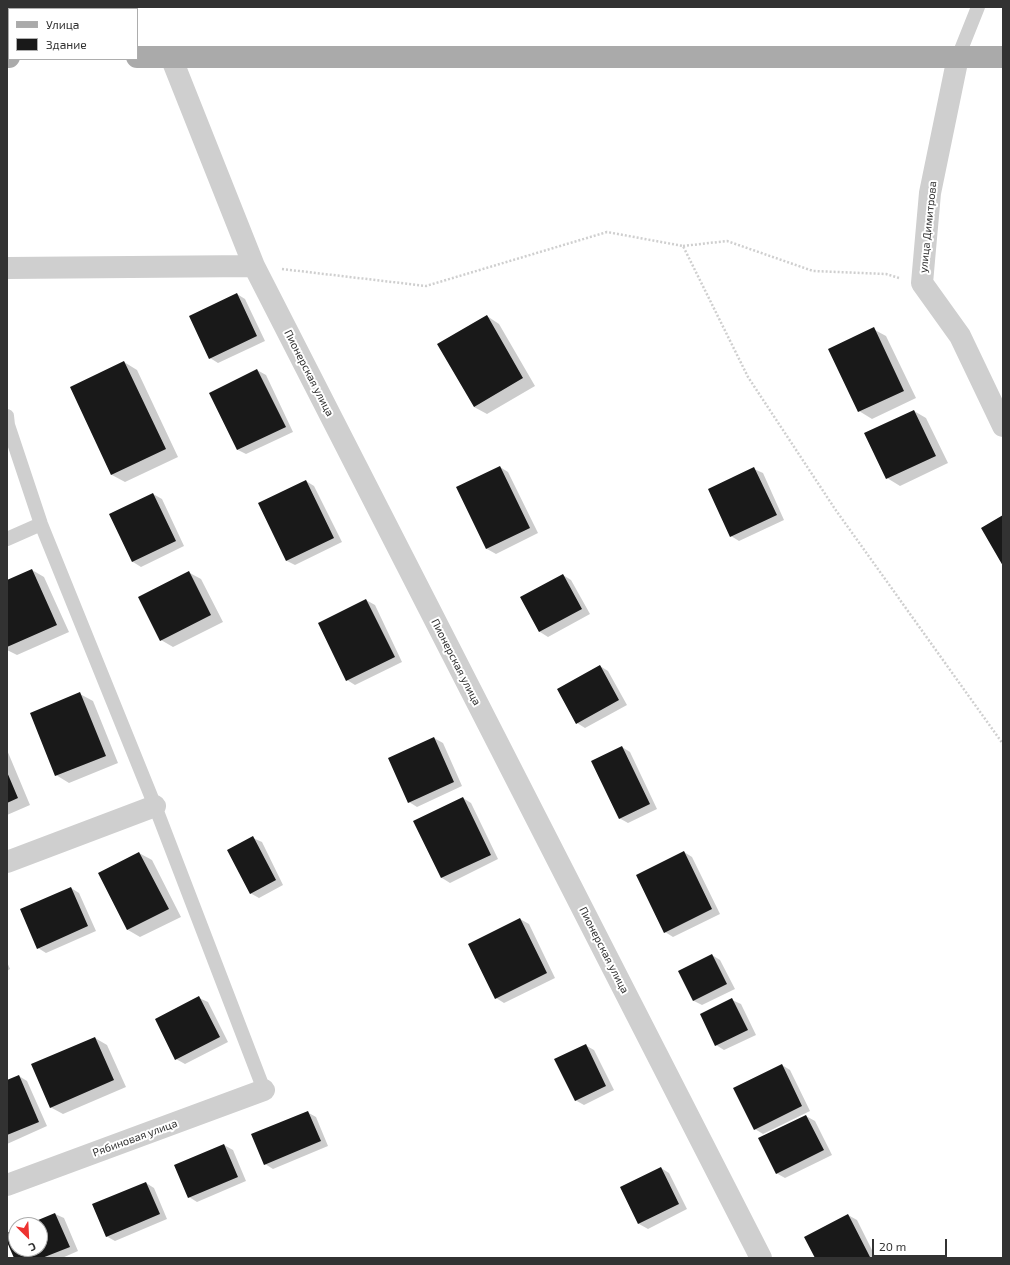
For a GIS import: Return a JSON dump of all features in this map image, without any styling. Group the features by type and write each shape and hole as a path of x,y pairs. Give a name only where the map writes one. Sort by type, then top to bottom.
{"main road":[{"path":"138,57 1003,56"}],"street":[{"name":"Пионерская улица","path":"171,57 254,266 761,1258"},
{"name":"улица Димитрова","path":"958,57 930,193 922,283 960,336 1003,426"},
{"path":"7,268 254,266"},
{"path":"7,862 155,806"},
{"name":"Рябиновая улица","path":"7,1185 264,1090"}],"lane":[{"path":"958,57 978,7"},
{"path":"7,416 8,425 41,524 155,806 264,1090"},
{"path":"7,539 41,524"}],"path":[{"path":"254,266 426,286 607,232 683,246 727,241 813,271 886,274 922,283"},
{"path":"683,246 748,377 835,509 1003,744"}],"building":[{"path":"237,293 257,336 209,359 189,316"},
{"path":"487,315 523,378 474,407 437,344"},
{"path":"874,327 904,391 858,412 828,349"},
{"path":"124,361 166,449 111,475 70,387"},
{"path":"257,369 286,427 237,450 209,393"},
{"path":"914,410 936,456 886,479 864,433"},
{"path":"500,466 530,528 486,549 456,487"},
{"path":"754,467 777,515 730,537 708,489"},
{"path":"306,480 334,538 286,561 258,503"},
{"path":"153,493 176,541 132,562 109,514"},
{"path":"1003,515 1003,566 981,528"},
{"path":"32,569 57,625 7,647 7,580"},
{"path":"189,571 211,615 160,641 138,597"},
{"path":"563,574 582,609 539,632 520,597"},
{"path":"366,599 395,657 346,681 318,623"},
{"path":"600,665 619,700 576,724 557,689"},
{"path":"80,692 106,756 55,776 30,713"},
{"path":"434,737 454,782 408,803 388,758"},
{"path":"622,746 650,804 619,819 591,761"},
{"path":"7,772 18,798 7,803"},
{"path":"463,797 491,855 441,878 413,821"},
{"path":"253,836 276,880 250,894 227,850"},
{"path":"684,851 712,909 664,933 636,875"},
{"path":"139,852 169,909 127,930 98,873"},
{"path":"71,887 88,926 37,949 20,909"},
{"path":"520,918 547,973 495,999 468,944"},
{"path":"712,954 727,984 693,1001 678,971"},
{"path":"199,996 220,1037 175,1060 155,1019"},
{"path":"732,998 748,1030 715,1046 700,1014"},
{"path":"95,1037 114,1080 50,1108 31,1064"},
{"path":"586,1044 606,1086 575,1101 554,1059"},
{"path":"782,1064 802,1106 754,1130 733,1088"},
{"path":"19,1075 39,1122 7,1135 7,1080"},
{"path":"308,1111 321,1141 264,1165 251,1134"},
{"path":"806,1115 824,1150 776,1174 758,1138"},
{"path":"224,1144 238,1177 188,1198 174,1165"},
{"path":"661,1167 679,1204 638,1224 620,1187"},
{"path":"146,1182 160,1214 106,1237 92,1204"},
{"path":"55,1213 70,1247 48,1256 48,1217 45,1217"},
{"path":"848,1214 870,1257 815,1258 804,1237"},
{"path":"8,1233 8,1244 7,1242"},
{"path":"14,1257 45,1257 42,1258"}]}
